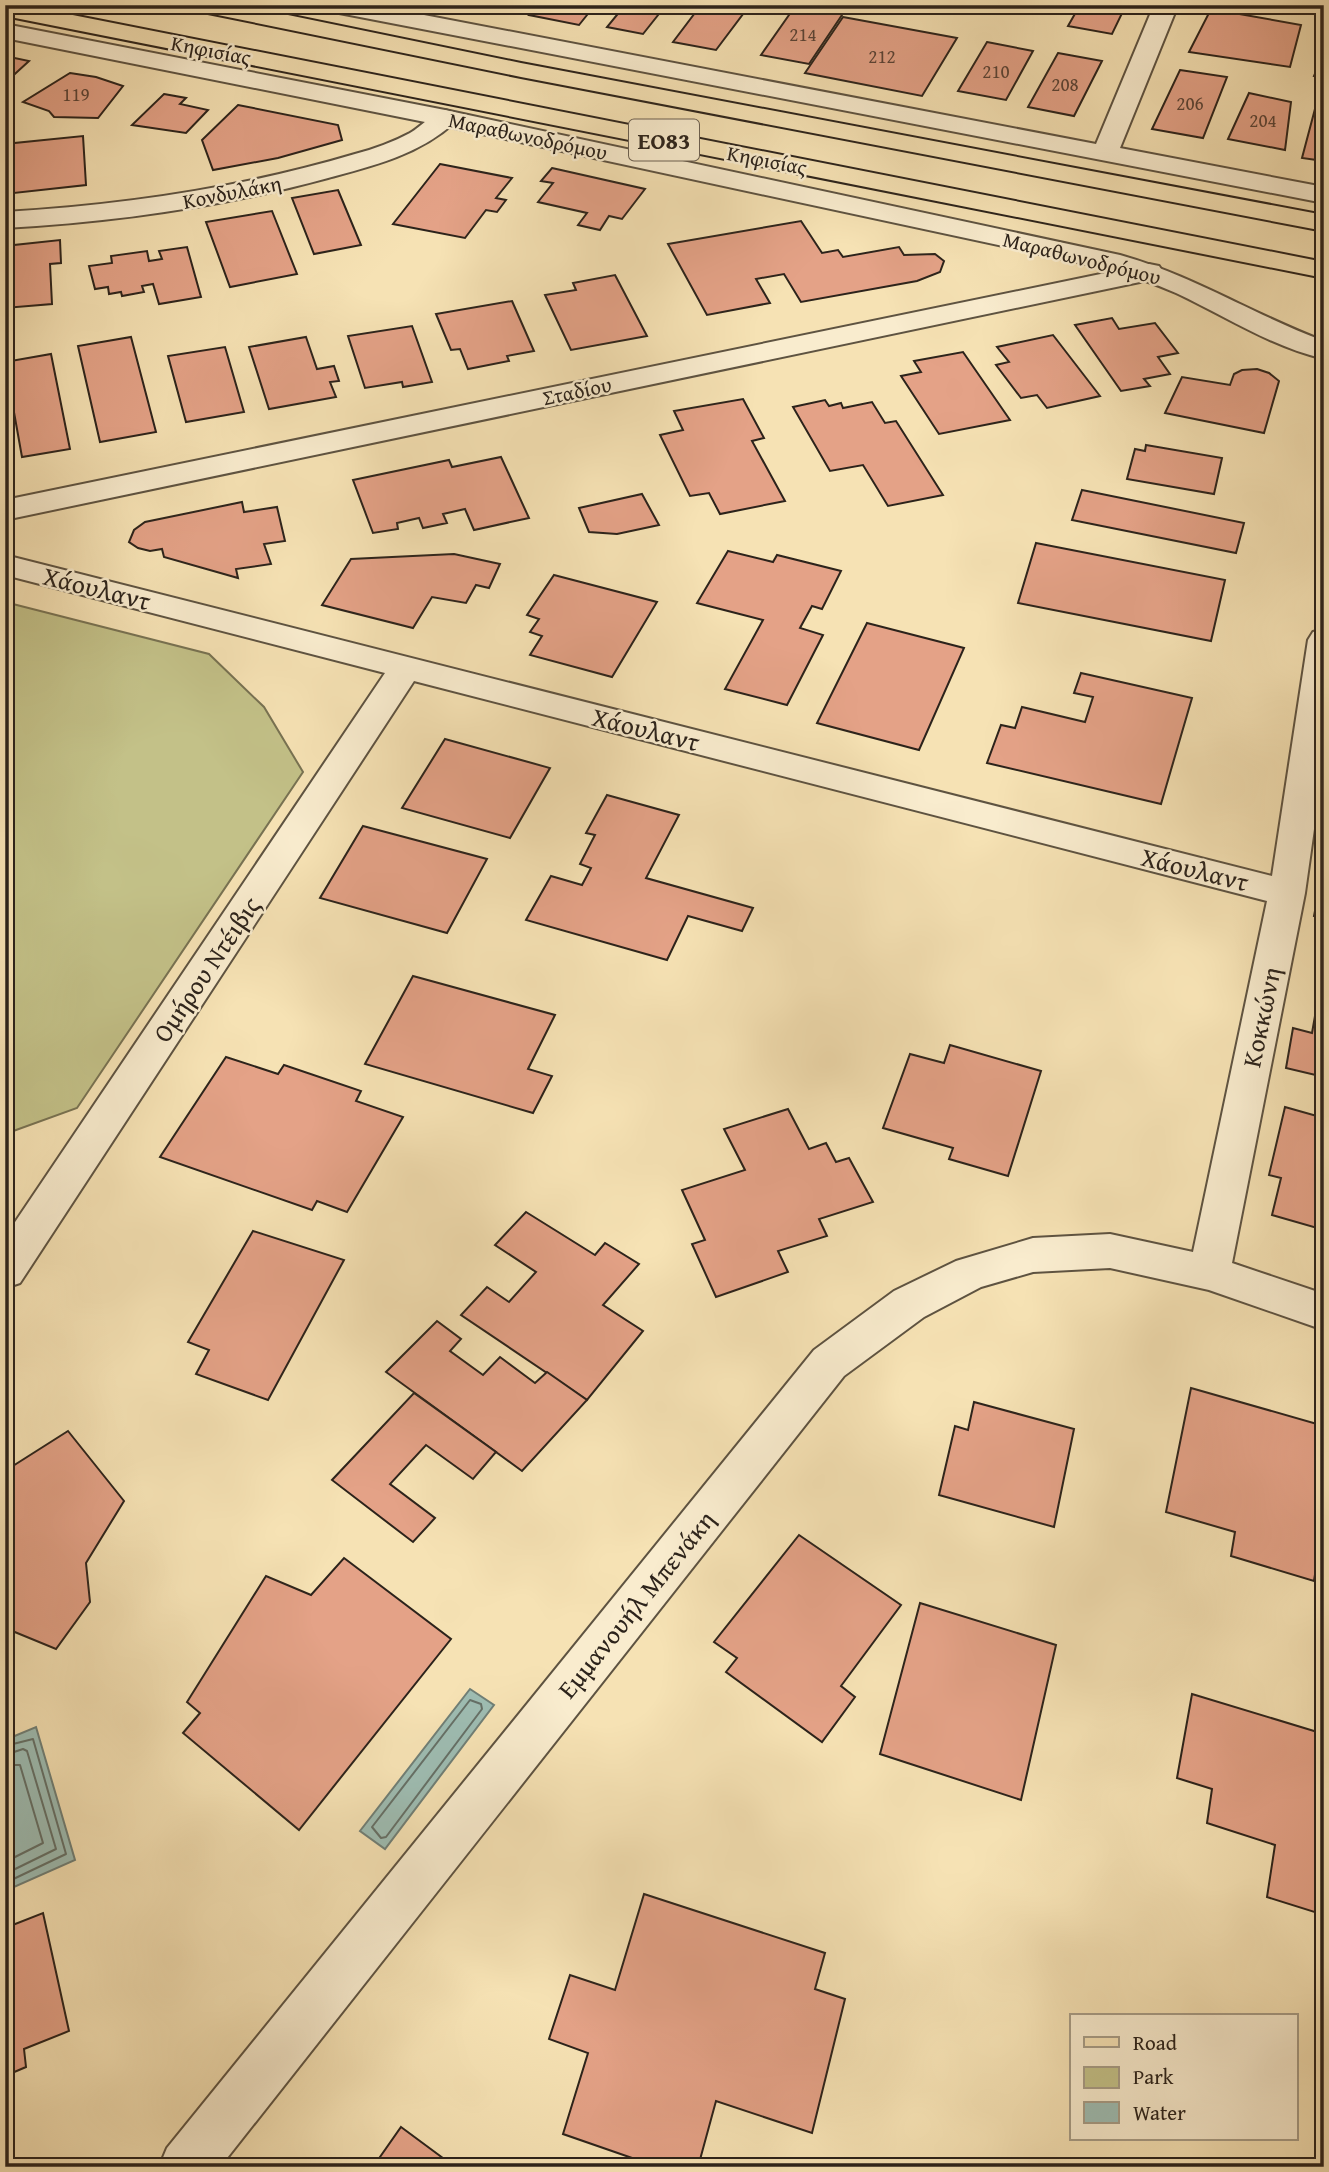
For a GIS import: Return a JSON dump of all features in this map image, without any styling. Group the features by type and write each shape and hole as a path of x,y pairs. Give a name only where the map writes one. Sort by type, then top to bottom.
{"main road":[{"name":"Κηφισίας","path":"203,5 521,70 1313,221"},
{"name":"Κηφισίας","path":"5,9 1324,270"},
{"path":"521,70 593,55"},
{"path":"1245,180 1313,221"},
{"path":"998,236 1012,208"}],"street":[{"path":"334,5 1324,195"},
{"path":"1105,153 1166,5"},
{"path":"1311,5 1324,8"},
{"name":"Μαραθωνοδρόμου","path":"5,31 445,118 998,236 1149,272 1187,288 1270,331 1324,351"},
{"name":"Κονδυλάκη","path":"5,220 100,213 195,201 279,184 421,139 445,118"},
{"name":"Σταδίου","path":"5,510 1149,272"},
{"name":"Χάουλαντ","path":"5,565 1287,892"},
{"name":"Κοκκώνη","path":"1209,1273 1287,892 1324,640"},
{"name":"Ομήρου Ντέιβις","path":"5,1271 406,667"},
{"name":"Εμμανουήλ Μπενάκη","path":"186,2167 829,1363 909,1304 971,1273 1034,1255 1111,1251 1209,1273"},
{"path":"1209,1273 1324,1312"}],"green space":[{"path":"5,602 209,654 264,707 303,772 77,1108 5,1134"}],"water":[{"path":"470,1689 494,1705 385,1849 360,1831"},
{"path":"36,1727 75,1860 5,1891 5,1740"}],"building":[{"path":"537,5 595,5 579,25 529,15"},
{"path":"625,5 666,5 643,34 607,27"},
{"path":"701,5 749,6 716,50 673,42"},
{"path":"796,5 844,12 809,64 761,55"},
{"path":"1080,5 1126,5 1112,34 1068,26"},
{"path":"1211,9 1301,25 1290,67 1189,52"},
{"path":"843,17 957,38 922,96 805,73"},
{"path":"987,42 1033,51 1006,100 958,91"},
{"path":"1058,53 1102,61 1074,116 1028,107"},
{"path":"1324,53 1324,78 1314,76"},
{"path":"5,56 29,61 5,83"},
{"path":"1180,70 1227,77 1203,138 1152,129"},
{"path":"70,73 96,77 123,86 98,118 54,117 49,111 23,102"},
{"path":"1249,93 1291,102 1285,150 1228,139"},
{"path":"164,94 186,98 180,104 208,110 186,133 132,125"},
{"path":"238,105 338,125 342,140 278,158 213,170 202,140"},
{"path":"1316,105 1324,106 1324,161 1302,158"},
{"path":"83,136 86,185 5,194 5,144"},
{"path":"440,164 512,178 496,198 506,200 497,212 486,210 465,238 393,224"},
{"path":"552,168 645,189 622,219 609,216 600,230 578,225 587,213 538,202 553,183 541,181"},
{"path":"338,190 361,245 314,254 292,198"},
{"path":"272,211 297,274 230,287 206,222"},
{"path":"801,221 822,253 838,250 843,257 899,247 904,255 935,254 944,261 940,272 917,281 801,302 784,274 756,279 770,303 707,315 668,244"},
{"path":"60,240 61,263 50,264 52,304 5,308 5,246"},
{"path":"187,247 201,297 159,304 153,284 142,286 144,292 122,296 121,292 109,294 108,287 95,289 89,266 112,263 111,256 147,251 149,261 162,259 159,251"},
{"path":"615,275 647,336 571,350 545,295 576,290 573,283"},
{"path":"512,301 534,351 507,356 509,361 468,369 460,349 451,350 436,314"},
{"path":"1112,318 1119,329 1155,323 1178,353 1158,357 1170,374 1144,379 1150,386 1121,391 1075,325"},
{"path":"412,326 432,382 403,387 402,382 365,388 348,336"},
{"path":"1053,335 1100,396 1047,408 1037,395 1021,398 996,365 1009,362 997,347"},
{"path":"131,337 156,432 100,442 78,346"},
{"path":"306,337 317,369 334,366 339,381 330,382 336,397 269,409 249,347"},
{"path":"225,347 244,412 186,422 168,356"},
{"path":"963,352 1010,420 939,434 901,376 921,372 914,361"},
{"path":"51,354 70,449 22,457 5,362"},
{"path":"1257,369 1269,373 1279,381 1264,433 1165,413 1182,377 1230,385 1234,374 1242,370"},
{"path":"743,399 764,438 752,441 785,501 720,514 709,493 690,496 660,435 683,430 674,411"},
{"path":"825,400 829,406 841,403 843,408 872,402 885,423 896,421 943,495 888,506 863,465 830,471 793,407"},
{"path":"1146,445 1222,458 1214,494 1127,479 1135,449 1145,451"},
{"path":"501,457 529,518 474,530 465,509 443,514 447,523 423,528 419,518 397,523 398,529 373,533 353,480 449,460 452,467"},
{"path":"1082,490 1244,523 1236,553 1072,520"},
{"path":"642,494 659,525 617,534 589,532 579,508"},
{"path":"242,502 244,512 277,507 285,541 264,544 271,564 236,569 238,578 164,557 162,549 150,551 129,542 134,530 145,522"},
{"path":"1036,543 1225,580 1211,641 1018,603"},
{"path":"728,551 773,562 777,555 841,571 822,609 812,606 800,628 823,635 787,705 725,689 763,620 697,603"},
{"path":"454,554 500,564 489,588 476,585 466,603 432,597 413,628 322,605 351,559"},
{"path":"554,575 657,602 612,677 530,655 542,636 530,632 539,619 527,615"},
{"path":"867,623 964,648 919,750 817,723"},
{"path":"1081,673 1192,698 1161,804 987,763 1001,725 1015,728 1022,707 1085,722 1093,697 1074,693"},
{"path":"445,739 550,768 510,838 402,808"},
{"path":"607,795 679,815 646,878 753,908 742,931 688,916 667,960 526,920 551,876 582,885 591,868 580,864 595,835 586,833"},
{"path":"363,826 487,859 447,933 320,898"},
{"path":"1324,864 1324,945 1317,943 1321,918 1314,916"},
{"path":"413,976 555,1015 528,1069 552,1076 533,1113 365,1064"},
{"path":"1315,1016 1324,1018 1324,1077 1286,1068 1293,1028 1312,1033"},
{"path":"950,1045 1041,1071 1008,1176 949,1159 953,1148 883,1128 910,1054 944,1063"},
{"path":"5,1047 11,1134 5,1134"},
{"path":"226,1057 278,1074 284,1065 361,1091 356,1101 403,1117 347,1212 317,1201 312,1210 160,1157"},
{"path":"1285,1107 1324,1118 1324,1230 1272,1215 1281,1178 1269,1175"},
{"path":"788,1109 809,1149 826,1143 836,1162 849,1158 873,1202 819,1219 827,1236 778,1251 788,1272 716,1297 692,1244 705,1240 682,1190 745,1170 724,1129"},
{"path":"526,1212 595,1255 605,1243 639,1264 603,1305 643,1331 587,1400 461,1315 487,1287 509,1302 536,1272 495,1245"},
{"path":"253,1231 344,1260 268,1400 196,1374 209,1350 188,1342"},
{"path":"437,1321 461,1339 450,1351 483,1375 500,1357 535,1383 547,1372 587,1400 522,1471 386,1372"},
{"path":"1191,1388 1324,1426 1324,1564 1317,1562 1314,1581 1231,1556 1235,1532 1166,1512"},
{"path":"414,1393 496,1452 473,1479 426,1445 390,1484 435,1518 413,1542 332,1480"},
{"path":"974,1402 1074,1429 1054,1527 939,1495 955,1426 968,1430"},
{"path":"68,1431 124,1501 86,1563 90,1602 56,1649 5,1628 5,1471"},
{"path":"799,1535 901,1605 841,1686 855,1697 822,1742 726,1672 737,1658 714,1642"},
{"path":"344,1558 451,1639 299,1830 183,1733 200,1713 187,1702 266,1576 311,1595"},
{"path":"920,1603 1056,1645 1021,1800 880,1754"},
{"path":"1192,1694 1324,1734 1324,1915 1267,1897 1275,1845 1207,1823 1212,1789 1177,1778"},
{"path":"644,1894 825,1953 815,1989 845,1999 812,2133 716,2101 698,2167 658,2167 563,2134 588,2053 549,2039 570,1975 615,1990"},
{"path":"43,1913 69,2031 24,2049 26,2067 5,2076 5,1928"},
{"path":"401,2127 455,2167 373,2167"}]}
